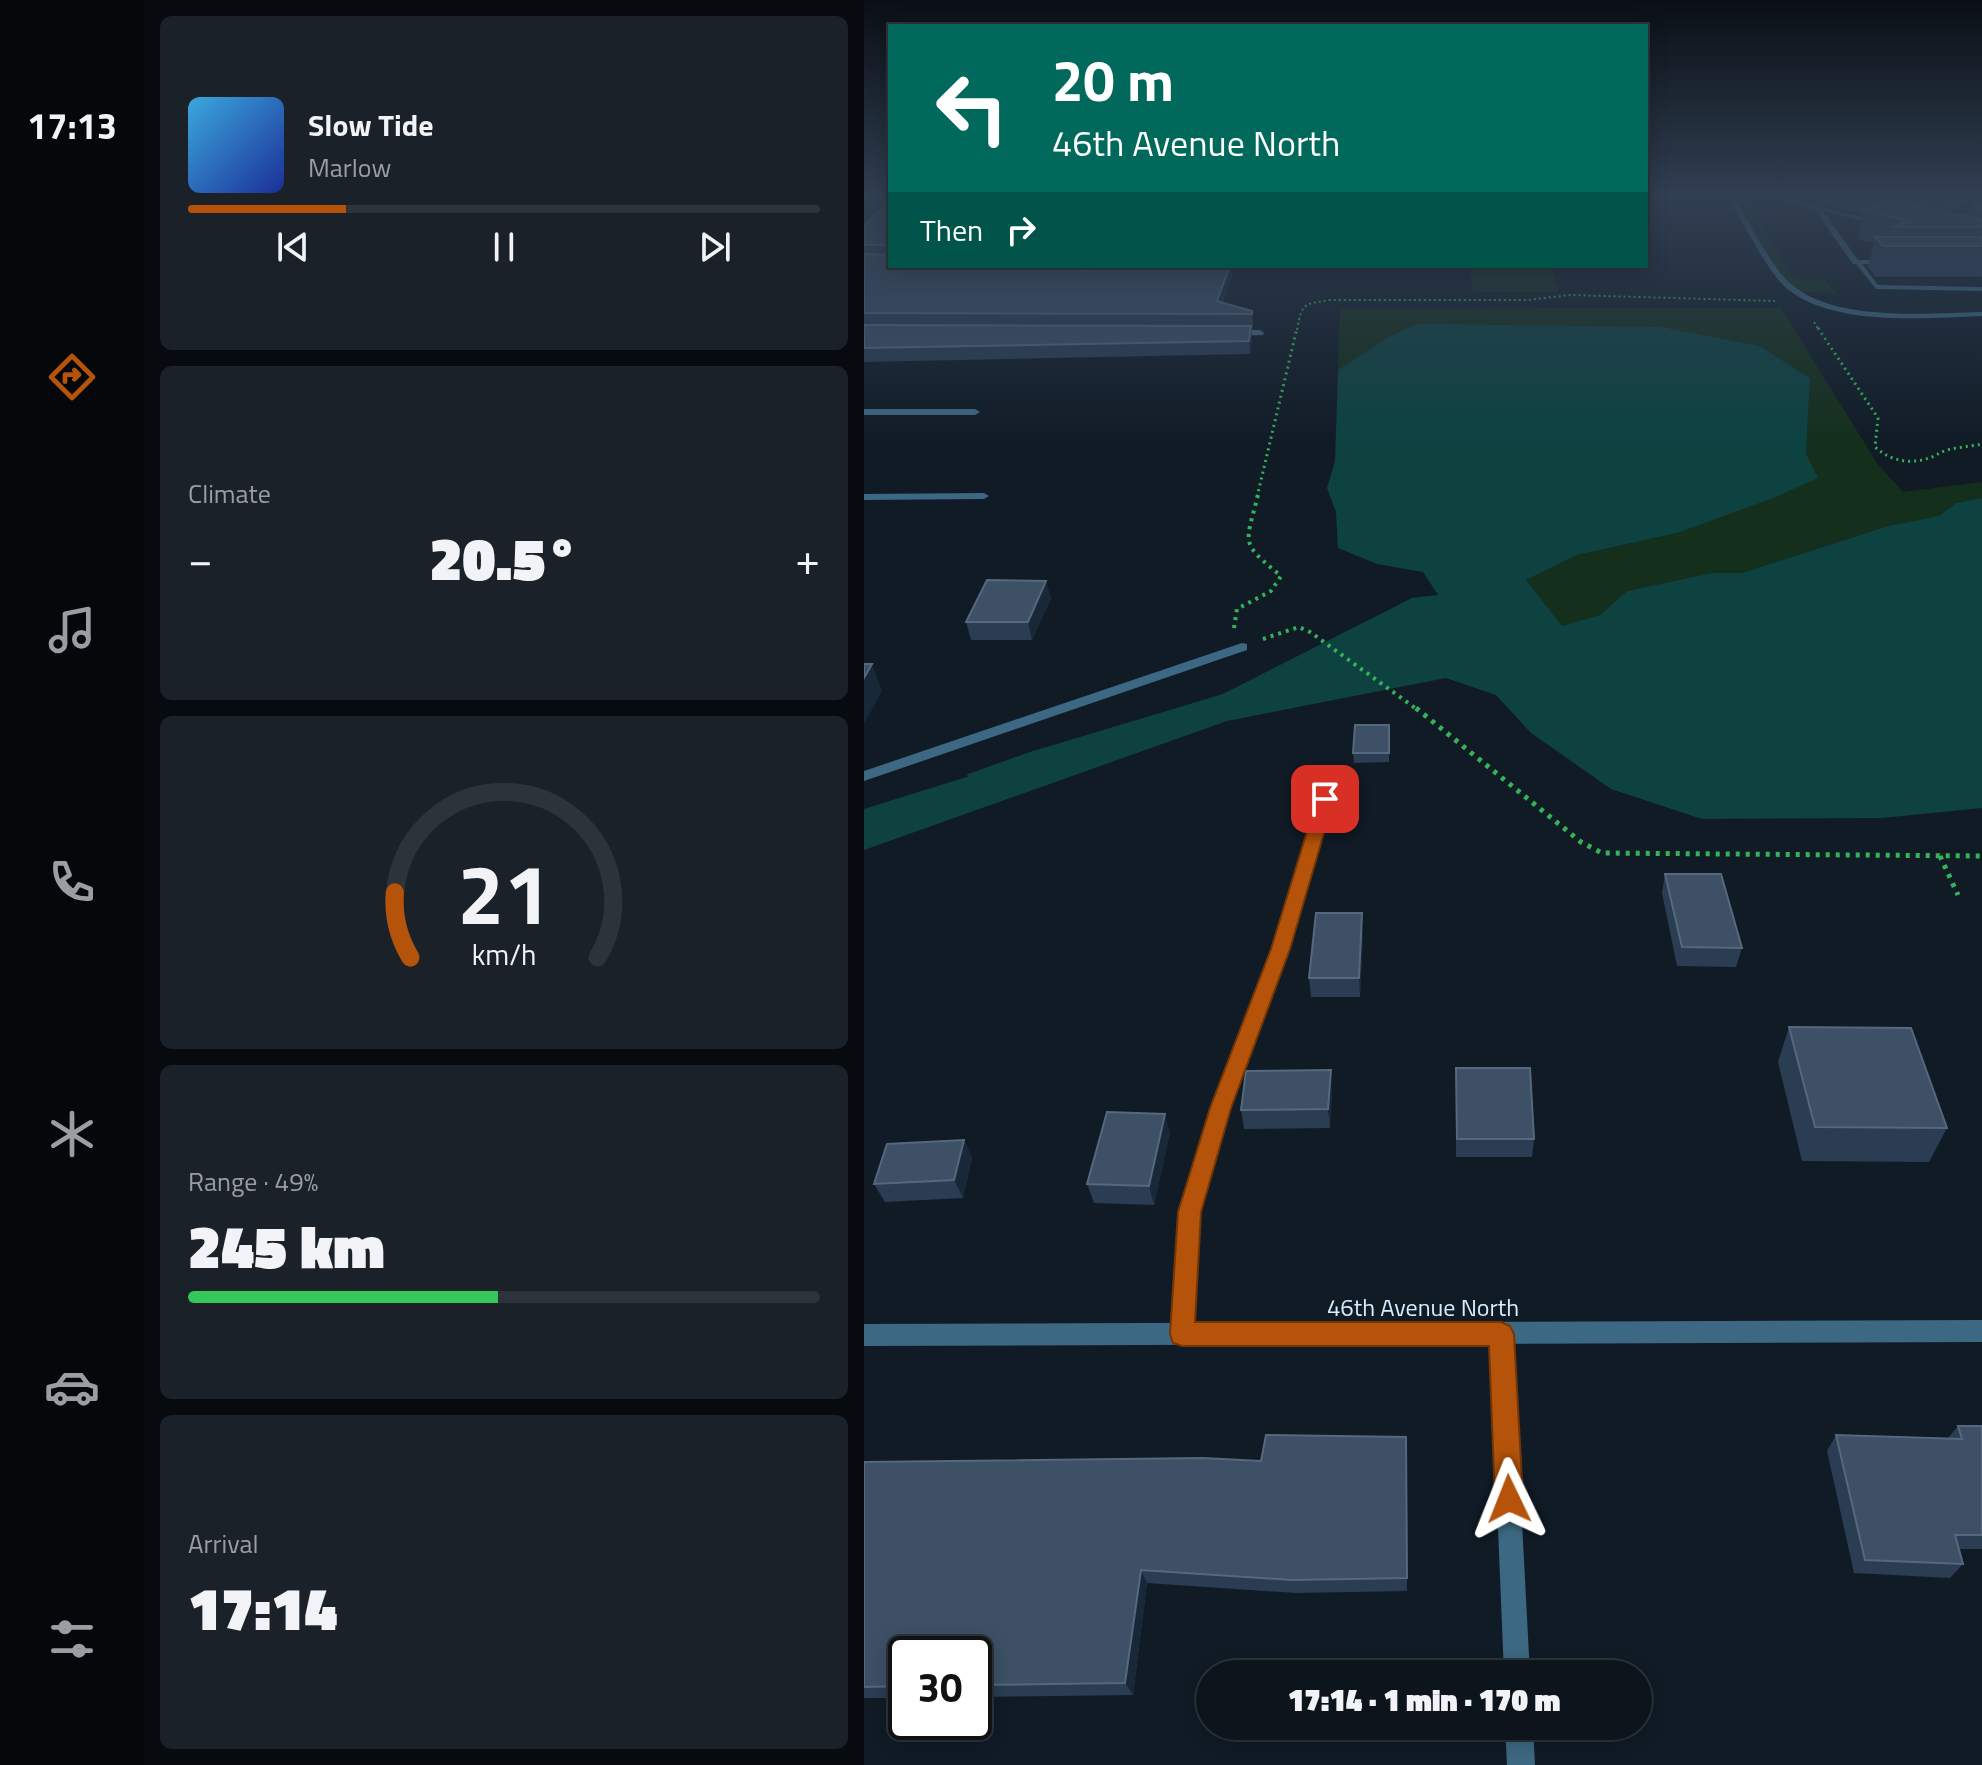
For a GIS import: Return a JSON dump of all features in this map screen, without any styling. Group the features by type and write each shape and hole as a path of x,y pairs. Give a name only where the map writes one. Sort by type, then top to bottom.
{"street":[{"path":"1783,280 1829,307 1891,313 1982,314"},
{"path":"1871,280 1876,287 1982,289"},
{"path":"1213,333 1260,333"},
{"path":"864,412 975,412"},
{"path":"864,497 984,496"},
{"path":"864,776 1242,647"},
{"path":"1182,1334 1190,1212 1220,1108 1280,949 1325,799"},
{"name":"46th Avenue North","path":"864,1335 1982,1331"},
{"path":"1501,1334 1516,1660"},
{"path":"1520,1740 1521,1765"}],"path":[{"path":"1785,303 1571,295 1528,300 1331,300 1306,304 1301,309 1282,402 1247,537 1247,547 1281,576 1280,583 1242,602 1232,625 1242,647 1299,627 1310,632 1410,703 1581,842 1602,853 1982,856"},
{"path":"1810,317 1878,418 1875,447 1883,454 1917,463 1932,460 1939,453 1982,444"},
{"path":"1940,855 1958,895"}],"shaded area":[{"path":"1471,280 1555,280 1558,292 1473,292"},
{"path":"1780,280 1825,280 1836,293 1787,292"},
{"path":"1781,308 1877,463 1903,492 1982,482 1982,498 1956,503 1939,516 1888,526 1742,573 1712,573 1627,591 1600,615 1562,627 1526,580 1577,555 1677,533 1806,454 1810,377 1338,370 1340,309"},
{"path":"1418,324 1661,327 1759,346 1810,378 1806,454 1818,478 1776,497 1677,533 1577,555 1526,580 1562,626 1600,615 1627,591 1712,573 1742,573 1888,526 1939,516 1956,503 1982,498 1982,808 1882,818 1702,819 1611,789 1531,733 1496,695 1446,678 1227,721 864,850 864,809 1207,702 1412,598 1438,595 1423,572 1377,564 1338,548 1336,512 1327,488 1335,461 1338,370 1392,335"}],"building":[{"path":"864,280 1225,280 1217,301 1252,311 1252,314 864,313"},
{"path":"864,325 1251,326 1249,341 864,348"},
{"path":"987,580 1046,581 1028,622 966,622"},
{"path":"864,664 872,664 864,678"},
{"path":"1355,725 1389,725 1389,753 1353,753"},
{"path":"1665,874 1721,874 1742,948 1682,947"},
{"path":"1316,913 1362,913 1359,978 1309,978"},
{"path":"1789,1027 1911,1028 1947,1128 1815,1127"},
{"path":"1456,1068 1530,1068 1534,1139 1457,1139"},
{"path":"1331,1070 1328,1109 1241,1110 1246,1071"},
{"path":"1107,1112 1165,1114 1149,1186 1087,1184"},
{"path":"964,1140 954,1180 874,1184 887,1144"},
{"path":"1958,1426 1982,1426 1982,1535 1955,1535 1963,1564 1865,1560 1836,1435 1962,1439"},
{"path":"1266,1435 1406,1437 1407,1578 1292,1580 1141,1570 1125,1683 992,1685 992,1636 888,1636 888,1686 864,1687 864,1462 1203,1458 1261,1461"}],"waterway":[{"path":"972,776 1033,754 1223,697"}],"route":[{"path":"1325,799 1280,949 1220,1108 1190,1212 1182,1334 1501,1334 1509,1499"}]}
